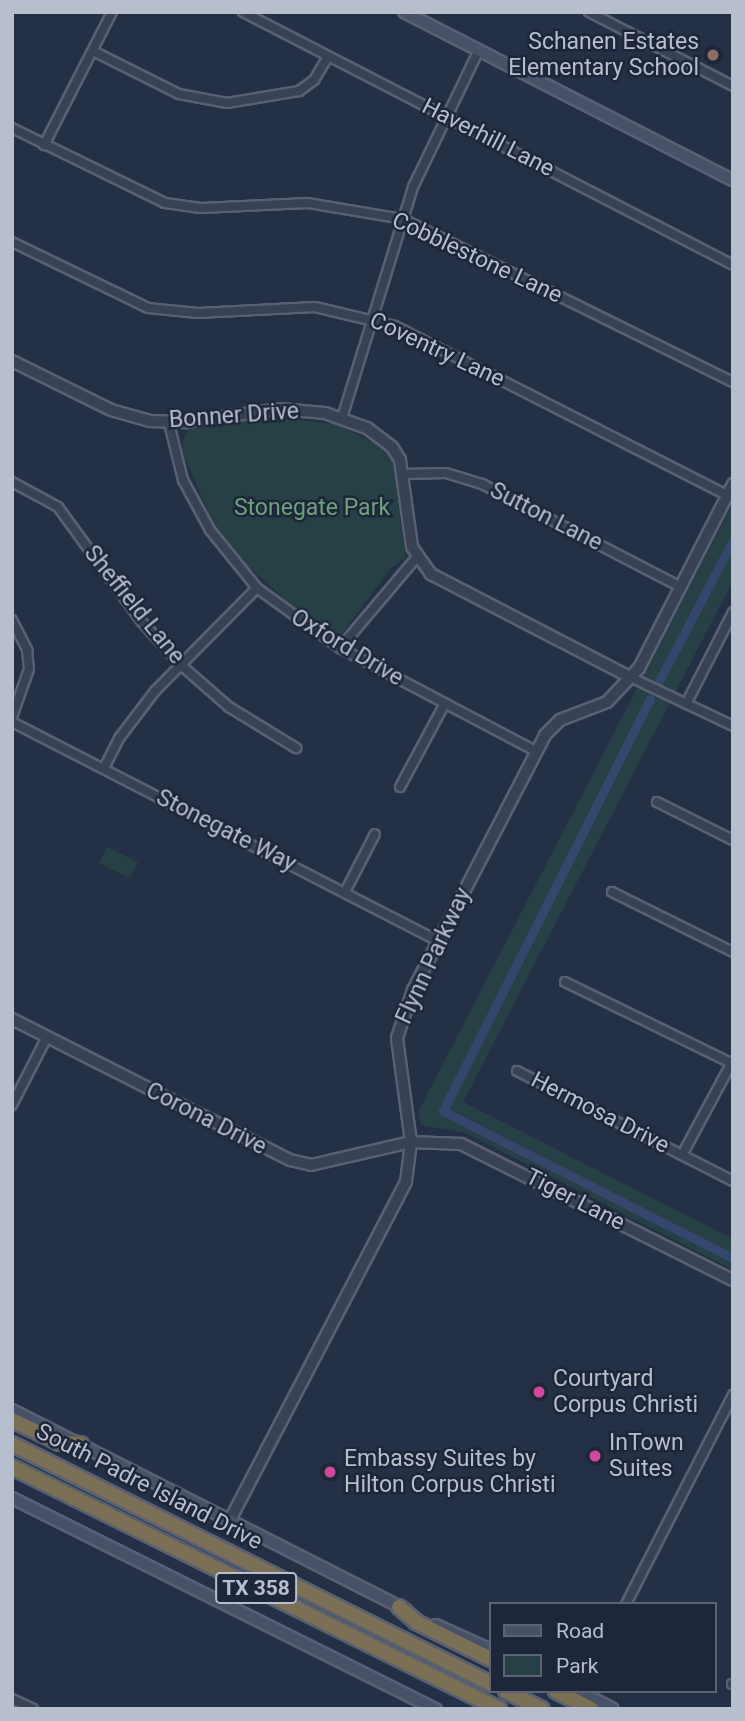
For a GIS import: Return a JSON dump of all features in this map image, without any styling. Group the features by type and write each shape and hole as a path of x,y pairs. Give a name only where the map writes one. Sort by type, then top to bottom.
{"highway":[{"path":"12,1420 60,1443 81,1444"},
{"name":"South Padre Island Drive","path":"12,1444 490,1683"},
{"name":"South Padre Island Drive","path":"12,1467 499,1709"},
{"path":"399,1607 416,1622 490,1659"},
{"path":"510,1693 542,1709"},
{"path":"560,1693 591,1709"}],"main road":[{"path":"404,12 733,180"},
{"path":"12,1410 232,1518 399,1607 490,1650"},
{"path":"12,1498 436,1709"},
{"path":"582,1693 613,1709"}],"street":[{"path":"44,145 112,12"},
{"name":"Haverhill Lane","path":"243,12 733,265"},
{"path":"589,12 733,86"},
{"path":"342,418 402,219 444,116 479,50"},
{"path":"93,51 179,94 219,103 299,91 314,80 328,57"},
{"name":"Cobblestone Lane","path":"12,128 165,202 201,208 308,203 402,219 733,382"},
{"name":"Coventry Lane","path":"12,242 129,302 162,311 198,313 285,305 372,318 727,495"},
{"name":"Bonner Drive","path":"12,361 111,410 169,423 280,409 342,418 380,435 392,447 403,474 407,530 417,557 443,582 630,677"},
{"name":"Oxford Drive","path":"169,423 183,480 210,530 257,588 340,648 535,751"},
{"name":"Sutton Lane","path":"403,474 446,473 482,484 681,587"},
{"name":"Sheffield Lane","path":"12,482 58,507 142,622 181,665 229,707 296,748"},
{"name":"Flynn Parkway","path":"232,1518 401,1199 411,1165 411,1142 397,1038 402,1016 438,941 535,751 553,725 607,702 630,677 681,587 733,484"},
{"path":"340,648 417,557"},
{"path":"104,768 136,715 257,588"},
{"path":"686,704 733,612"},
{"path":"12,620 27,650 29,669 12,719"},
{"path":"630,677 733,726"},
{"path":"400,787 444,703"},
{"name":"Stonegate Way","path":"12,719 438,941"},
{"path":"657,802 733,841"},
{"path":"345,892 375,834"},
{"path":"612,892 733,952"},
{"path":"565,982 732,1063 682,1155"},
{"name":"Corona Drive","path":"12,1019 290,1160 311,1165 334,1163 411,1142"},
{"path":"12,1105 47,1037"},
{"name":"Hermosa Drive","path":"517,1071 733,1181"},
{"name":"Tiger Lane","path":"411,1142 461,1144 733,1280"},
{"path":"627,1602 733,1395"},
{"path":"12,1699 33,1709"}],"green space":[{"name":"Stonegate Park","path":"270,417 335,424 381,446 393,460 405,558 392,567 340,636 306,619 239,558 215,527 184,456 182,443 188,430"},
{"path":"733,503 733,581 463,1102 733,1239 733,1270 466,1133 421,1125 418,1112"},
{"path":"107,847 138,862 130,878 99,863"}],"waterway":[{"path":"659,681 733,540"},
{"path":"650,699 443,1111 733,1258"}],"place":[{"name":"Schanen Estates Elementary School","path":"713,55"},
{"name":"Courtyard Corpus Christi","path":"539,1392"},
{"name":"InTown Suites","path":"595,1456"},
{"name":"Embassy Suites by Hilton Corpus Christi","path":"330,1472"}]}
